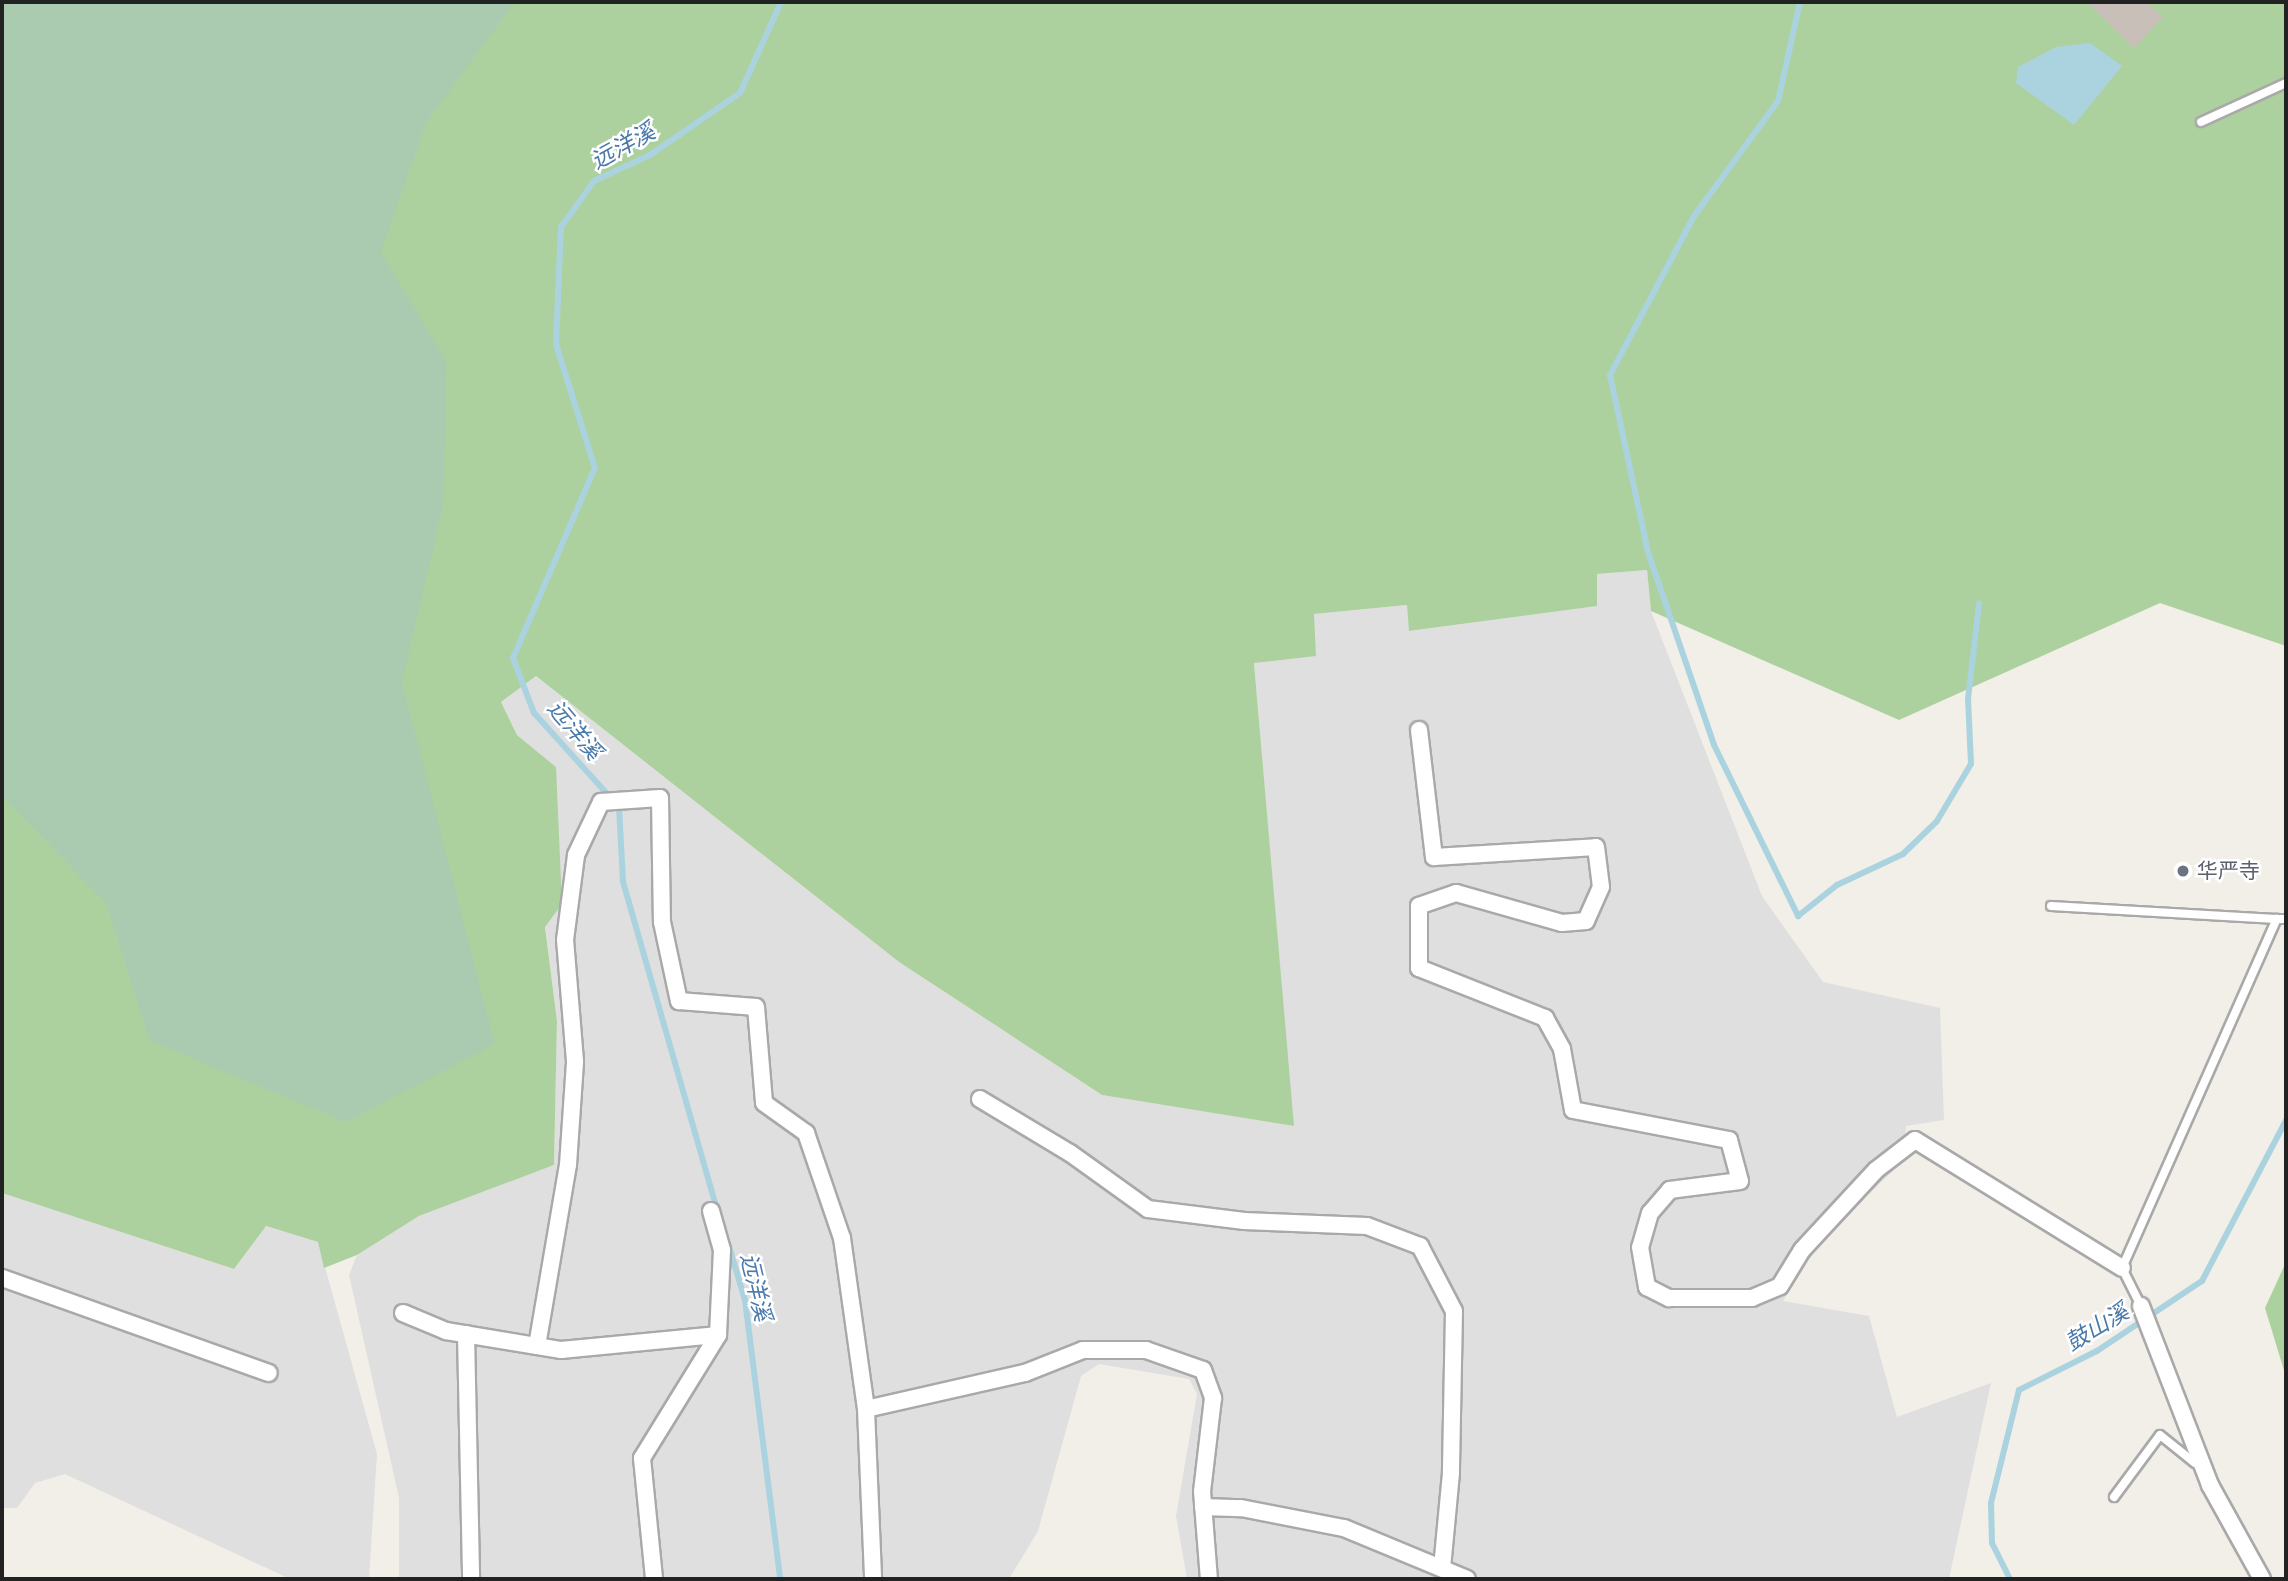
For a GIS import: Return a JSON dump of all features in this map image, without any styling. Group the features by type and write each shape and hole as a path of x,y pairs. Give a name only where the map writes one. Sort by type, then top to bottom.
{"street":[{"path":"1419,730 1434,858 1597,847 1601,887 1586,921 1562,923 1456,893 1419,906 1419,968 1545,1018 1562,1049 1573,1110 1729,1139 1740,1181 1670,1190 1650,1213 1640,1247 1647,1287 1669,1298 1752,1298 1780,1286 1802,1250 1852,1196 1915,1140 2122,1268"},
{"path":"537,1346 568,1165 575,1061 565,940 576,855 601,802 660,798 662,922 680,1001 756,1007 764,1102 806,1133 842,1238 866,1409 873,1579"},
{"path":"980,1099 1148,1209 1244,1221 1367,1226 1420,1246 1454,1311 1451,1473 1442,1569"},
{"path":"654,1579 642,1458 718,1335 722,1250 711,1211"},
{"path":"2,1278 270,1373"},
{"path":"2141,1307 2163,1352 2210,1485 2262,1579"},
{"path":"403,1313 466,1334 561,1350 718,1335"},
{"path":"466,1334 471,1579"},
{"path":"866,1409 1025,1373 1083,1350 1146,1350 1203,1370 1213,1398 1203,1507 1209,1579"},
{"path":"1203,1507 1241,1508 1344,1528 1467,1579"}],"lane":[{"path":"2201,122 2286,83"},
{"path":"2051,906 2281,919 2122,1268 2141,1307"},
{"path":"2114,1497 2160,1435 2191,1456 2210,1485"}],"shaded area":[{"path":"1647,570 1651,611 1762,896 1823,982 1940,1008 1944,1120 1906,1126 1904,1160 1822,1239 1783,1301 1869,1316 1897,1417 1991,1383 1949,1579 1187,1579 1176,1516 1197,1394 1189,1379 1099,1364 1081,1376 1038,1531 1009,1579 399,1579 399,1498 349,1275 357,1255 419,1216 554,1165 557,1021 545,926 556,767 517,735 501,702 536,676 899,962 1102,1095 1293,1126 1254,662 1314,614 1408,605 1410,631 1596,606 1597,574"},
{"path":"2,1193 234,1269 266,1226 318,1242 377,1454 369,1579 290,1579 65,1474 35,1483 17,1508 2,1508"}],"green space":[{"path":"2,2 2286,2 2286,646 2160,603 1899,720 1651,611 1647,570 1597,574 1597,606 1409,631 1407,605 1314,614 1316,656 1254,663 1294,1126 1102,1095 899,962 536,676 501,702 517,735 556,767 562,904 545,927 557,1021 554,1165 419,1216 357,1255 324,1268 318,1242 266,1226 234,1269 2,1193"},
{"path":"2,2 515,2 426,123 381,252 446,360 444,502 402,682 495,1044 346,1122 150,1041 106,903 2,796"},
{"path":"2286,1262 2286,1377 2265,1308"}],"water":[{"path":"2090,43 2122,66 2074,125 2016,83 2018,67 2056,47"}],"building":[{"path":"2087,2 2147,2 2163,17 2134,48"}],"waterway":[{"name":"远洋溪","path":"718,1213 623,881 619,807 534,713 513,658 595,468 556,344 561,227 594,181 650,155 740,93 781,2"},
{"path":"1800,2 1778,101 1694,216 1610,375 1648,552 1714,745 1798,916 1837,885 1903,854 1937,821 1971,764 1968,699 1979,604"},
{"name":"鼓山溪","path":"2010,1579 1992,1543 1991,1503 2019,1390 2097,1351 2202,1281 2286,1120"},
{"name":"远洋溪","path":"728,1243 745,1300 780,1579"}],"place":[{"name":"华严寺","path":"2183,871"}]}
